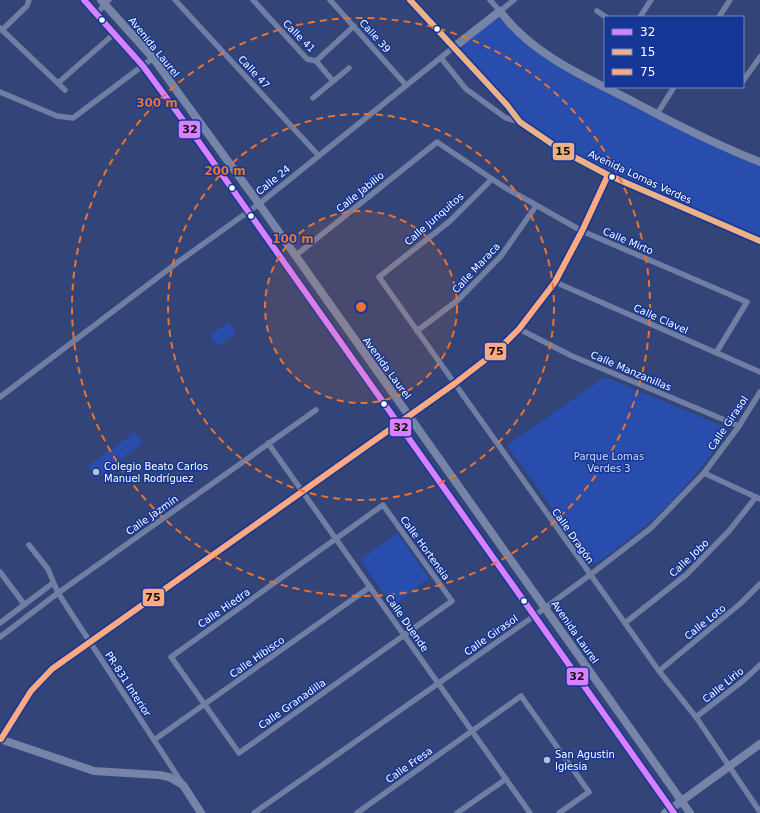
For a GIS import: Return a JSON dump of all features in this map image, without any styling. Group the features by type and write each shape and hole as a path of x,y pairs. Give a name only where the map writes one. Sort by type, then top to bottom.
{"street":[{"path":"29,0 27,6 1,29 65,90"},
{"name":"Avenida Laurel","path":"84,0 143,66 194,135 534,616 670,812"},
{"name":"Calle 47","path":"175,0 319,156"},
{"name":"Calle 41","path":"252,0 307,59 316,61 354,26"},
{"name":"Calle 39","path":"330,0 406,84"},
{"name":"Avenida Lomas Verdes","path":"410,0 507,105 520,122 561,150 608,175 760,241"},
{"path":"490,0 510,24 528,41 572,70 604,87"},
{"name":"Calle 24","path":"0,397 178,262 259,204 406,84 514,0"},
{"path":"641,16 651,0"},
{"path":"720,16 730,0"},
{"path":"96,14 105,1"},
{"name":"Avenida Laurel","path":"105,1 153,58 259,204 690,813"},
{"path":"597,11 604,16"},
{"path":"58,83 114,33"},
{"path":"744,80 760,57"},
{"path":"0,92 57,116 73,118 153,58"},
{"path":"441,58 466,89 506,118 520,122"},
{"path":"316,61 333,81"},
{"path":"313,98 349,68"},
{"path":"607,88 728,149 760,162"},
{"path":"657,114 673,88"},
{"name":"Calle Mirto","path":"437,142 492,179 536,206 582,231 747,302 716,353"},
{"name":"Calle Jabilio","path":"295,256 437,142"},
{"path":"201,813 183,785 169,777 94,770 0,739 31,691 52,669 408,415 454,384 498,350 519,329 555,282 582,231 608,175"},
{"name":"Calle Junquitos","path":"387,271 450,221 492,179"},
{"name":"Calle Maraca","path":"417,331 458,300 501,256 536,206"},
{"name":"Calle Dragón","path":"387,271 379,277 659,671 696,717 760,812"},
{"name":"Calle Clavel","path":"555,282 760,372"},
{"name":"Calle Manzanillas","path":"519,329 572,356 739,426"},
{"name":"Calle Girasol","path":"254,813 534,616 651,528 704,472 739,426 760,392"},
{"name":"Calle Jazmín","path":"0,637 58,593 316,410"},
{"name":"Calle Duende","path":"268,444 530,813"},
{"path":"704,472 758,498"},
{"name":"Calle Jobo","path":"625,623 687,574 729,531 758,498"},
{"name":"Calle Hortensia","path":"336,539 383,505 448,594 452,601 404,635"},
{"name":"Calle Hiedra","path":"205,704 171,657 336,539"},
{"name":"PR-831 Interior","path":"29,545 48,569 58,593 183,785"},
{"path":"0,572 24,604"},
{"path":"0,623 53,583"},
{"name":"Calle Loto","path":"659,671 742,603 760,584"},
{"name":"Calle Hibisco","path":"154,740 370,587"},
{"name":"Calle Granadilla","path":"205,704 239,753 404,635"},
{"name":"Calle Lirio","path":"696,717 760,666"},
{"name":"Calle Fresa","path":"356,813 521,696 589,792 559,813"},
{"path":"670,812 681,801 729,768 760,744"},
{"path":"457,813 506,779"}],"green space":[{"path":"500,11 510,24 572,70 604,86 604,88 609,88 760,162 760,241 608,175 520,122 454,47"},
{"path":"228,322 236,333 218,346 210,335"},
{"name":"Parque Lomas Verdes 3","path":"605,377 727,428 728,432 678,495 659,514 599,562 593,563 589,560 507,445"},
{"path":"134,432 143,443 120,460 112,449"},
{"path":"111,449 120,461 97,478 88,466"},
{"path":"397,533 429,578 393,606 360,560"}],"transit line":[{"name":"32","path":"84,0 143,66 194,135 674,813"},
{"name":"15","path":"410,0 507,105 520,122 561,150 608,175 760,241"},
{"name":"75","path":"1,739 31,691 52,669 454,384 498,350 519,329 555,282 582,231 608,175"}],"place":[{"name":"Colegio Beato Carlos Manuel Rodríguez","path":"96,472"},
{"name":"San Agustin Iglesia","path":"547,760"}]}
